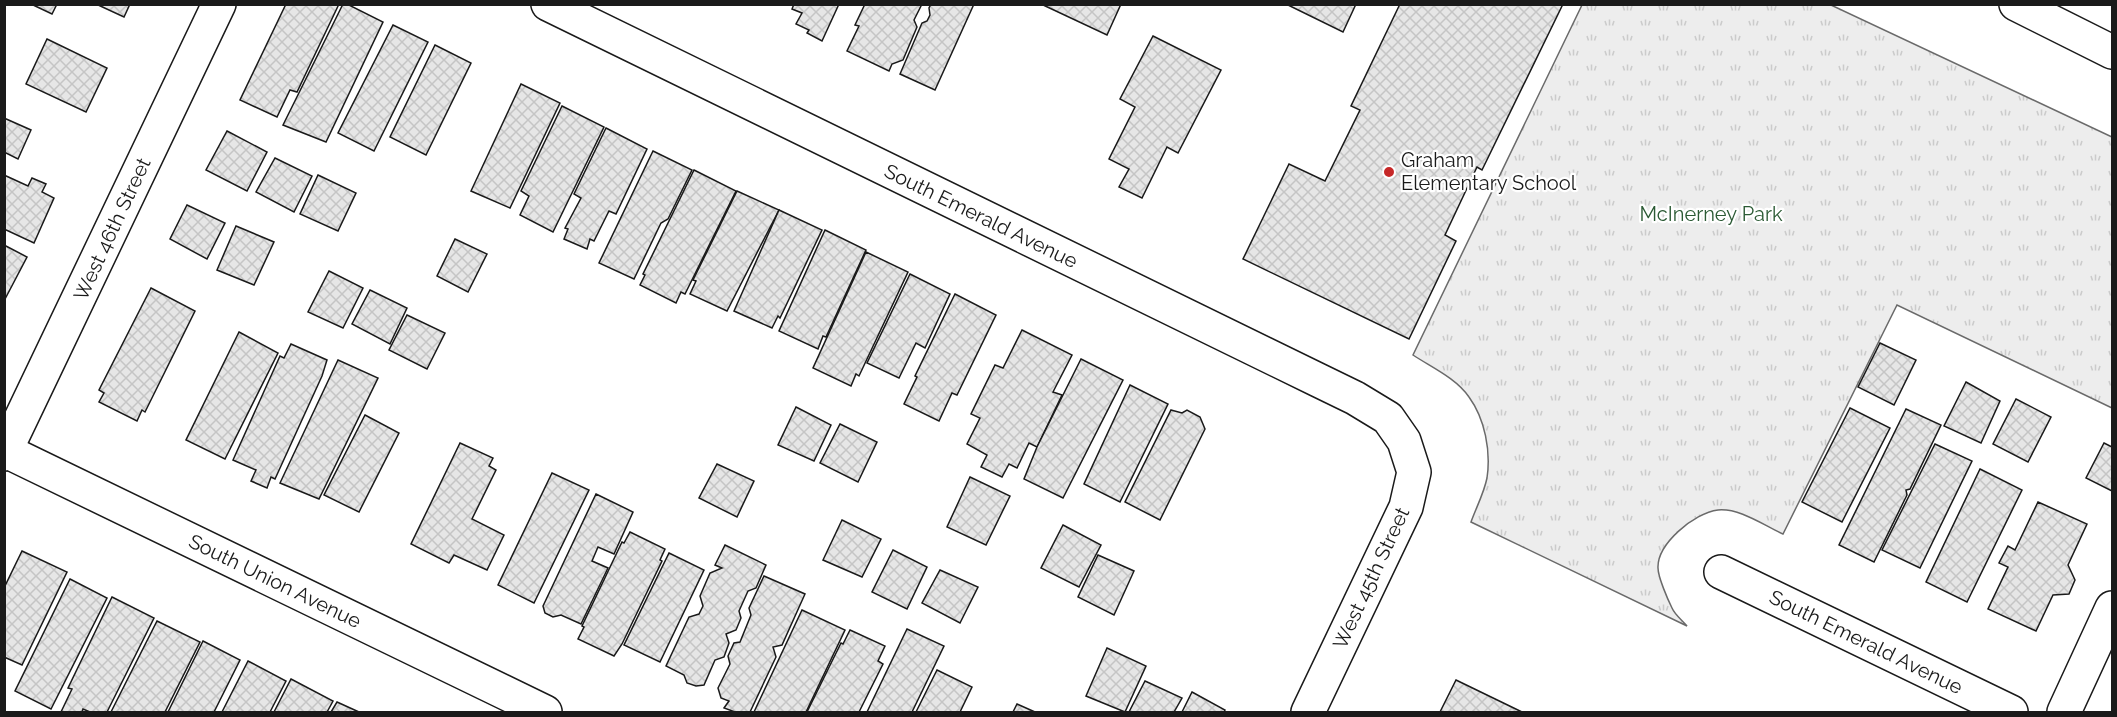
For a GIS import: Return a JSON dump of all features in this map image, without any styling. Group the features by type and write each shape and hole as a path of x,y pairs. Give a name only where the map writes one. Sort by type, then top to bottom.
{"street":[{"name":"West 46th Street","path":"5,452 219,4"},
{"name":"South Emerald Avenue","path":"548,4 1355,398 1388,418 1404,441"},
{"path":"2016,4 2112,52"},
{"name":"West 45th Street","path":"1308,712 1406,507 1414,472 1404,441"},
{"name":"South Union Avenue","path":"5,452 545,712"},
{"name":"South Emerald Avenue","path":"1721,572 2011,712"},
{"path":"2064,712 2112,608"}],"green space":[{"name":"McInerney Park","path":"1582,5 1831,5 2112,137 2112,408 1897,305 1783,534 1743,514 1718,510 1708,512 1688,523 1664,549 1659,559 1660,577 1673,611 1687,626 1471,522 1487,478 1488,457 1483,425 1475,406 1464,390 1413,355"}],"building":[{"path":"31,4 57,4 52,14"},
{"path":"96,4 130,4 124,17"},
{"path":"286,4 339,4 297,92 290,90 277,117 240,100"},
{"path":"343,4 383,22 326,142 283,125"},
{"path":"794,4 839,4 822,41 807,33 809,30 796,24 802,13 792,9"},
{"path":"865,4 922,4 914,20 917,27 903,60 892,64 889,71 847,51 859,26 855,25"},
{"path":"931,4 974,4 935,90 900,74 922,23 927,21 930,15"},
{"path":"1041,4 1121,4 1107,35"},
{"path":"1286,4 1356,4 1343,32"},
{"name":"Graham Elementary School","path":"1400,4 1563,4 1482,170 1477,167 1445,235 1456,241 1409,339 1243,259 1289,164 1325,181 1360,110 1351,106"},
{"path":"393,25 428,42 374,151 338,133"},
{"path":"1153,36 1221,70 1178,153 1167,147 1142,198 1119,187 1129,169 1109,159 1135,107 1120,99"},
{"path":"47,39 107,68 86,112 26,84"},
{"path":"435,45 471,63 426,155 390,137"},
{"path":"521,84 560,103 510,208 471,191"},
{"path":"562,106 604,127 553,232 520,215 529,196 521,191"},
{"path":"4,118 31,130 18,159 4,152"},
{"path":"606,128 647,149 616,214 609,211 594,241 590,239 587,249 564,239 568,229 565,228 581,198 574,194"},
{"path":"227,131 267,152 247,191 206,170"},
{"path":"653,151 692,170 668,219 661,223 634,279 599,263"},
{"path":"275,158 312,176 294,212 256,192"},
{"path":"694,170 736,191 685,294 681,292 676,303 640,285 645,275 643,274"},
{"path":"4,175 28,186 32,178 46,184 42,192 54,198 34,243 4,229"},
{"path":"318,175 356,193 338,231 300,214"},
{"path":"737,191 779,210 727,311 690,294 696,281 693,280"},
{"path":"187,205 225,223 207,259 170,239"},
{"path":"779,210 822,230 780,318 778,316 772,328 734,311"},
{"path":"236,226 274,242 254,285 217,270"},
{"path":"825,230 866,250 826,337 823,336 818,349 779,331"},
{"path":"455,239 487,254 468,292 437,276"},
{"path":"4,245 27,257 4,301"},
{"path":"866,252 908,272 859,376 856,374 851,386 813,368"},
{"path":"329,271 363,288 343,328 308,312"},
{"path":"910,274 950,294 925,348 916,343 899,378 867,363"},
{"path":"151,288 195,311 145,412 142,410 137,421 99,402 104,393 99,390"},
{"path":"370,290 407,308 390,344 352,324"},
{"path":"955,294 996,315 957,395 952,393 939,421 904,404"},
{"path":"407,315 445,333 427,369 389,350"},
{"path":"1022,330 1072,355 1053,392 1062,395 1037,447 1029,443 1017,468 1009,464 1002,477 981,467 987,455 967,444 980,418 971,414 995,365 1003,368"},
{"path":"239,332 278,353 225,459 186,440"},
{"path":"1880,343 1916,360 1894,405 1858,387"},
{"path":"291,344 327,360 322,376 275,479 271,477 267,488 251,481 256,470 233,460 280,356 284,358"},
{"path":"1081,359 1123,380 1063,498 1024,479 1037,447"},
{"path":"338,360 378,378 319,499 280,483"},
{"path":"1966,382 2000,401 1981,443 1944,426"},
{"path":"1130,385 1168,404 1120,502 1084,484"},
{"path":"2016,399 2051,417 2028,462 1993,444"},
{"path":"796,407 831,425 814,461 778,445"},
{"path":"1850,408 1890,428 1842,522 1802,502"},
{"path":"1906,409 1941,425 1910,489 1906,490 1907,495 1874,562 1839,545"},
{"path":"1171,410 1182,413 1187,410 1200,417 1205,429 1160,520 1125,502"},
{"path":"365,415 399,433 359,512 324,495"},
{"path":"840,424 877,442 858,482 820,463"},
{"path":"460,443 493,458 489,466 496,470 472,519 504,535 487,570 454,555 449,563 411,544"},
{"path":"2104,443 2112,447 2112,491 2086,478"},
{"path":"1935,444 1972,461 1920,568 1882,550"},
{"path":"717,464 754,481 737,517 699,498"},
{"path":"1980,469 2022,490 1967,602 1926,582"},
{"path":"552,473 589,490 534,603 498,585"},
{"path":"970,477 1010,496 986,545 947,527"},
{"path":"596,494 633,512 614,554 598,547 592,561 608,568 581,624 561,615 553,617 545,613 543,606"},
{"path":"2038,502 2087,524 2068,565 2075,580 2069,594 2053,595 2036,631 1988,609 2008,567 1999,563 2008,546 2015,550"},
{"path":"842,520 881,539 862,577 823,560"},
{"path":"1063,525 1101,545 1079,587 1041,568"},
{"path":"630,532 665,549 660,560 662,561 614,656 578,639 622,542 624,543"},
{"path":"725,545 766,565 756,588 748,591 739,611 741,618 736,630 726,634 729,643 724,657 715,660 704,685 696,686 687,683 684,675 666,666 689,617 699,614 703,606 700,596 710,573 722,568 715,565"},
{"path":"893,550 927,567 907,609 872,592"},
{"path":"22,551 67,572 22,665 4,657 4,588"},
{"path":"669,553 704,570 660,662 624,645"},
{"path":"1098,555 1134,571 1114,615 1078,597"},
{"path":"940,570 978,587 960,623 922,603"},
{"path":"764,576 805,594 782,645 773,647 776,657 750,712 735,712 724,708 729,701 721,698 718,688 730,664 728,656 734,643 740,642 751,615 749,608"},
{"path":"70,579 107,598 51,709 15,691"},
{"path":"112,597 154,618 107,712 90,712 83,709 82,712 61,712 72,689 68,688"},
{"path":"802,610 845,630 806,712 754,712"},
{"path":"157,621 200,642 165,712 111,712"},
{"path":"907,629 944,646 912,712 867,712"},
{"path":"850,630 885,646 878,661 883,664 859,712 807,712 841,643 843,644"},
{"path":"203,641 240,660 214,712 168,712"},
{"path":"1107,648 1146,666 1125,712 1086,696"},
{"path":"248,661 286,681 270,712 222,712"},
{"path":"937,670 972,687 960,712 916,712"},
{"path":"291,679 333,701 327,712 274,712"},
{"path":"1456,680 1522,712 1440,712"},
{"path":"1145,681 1182,698 1174,712 1129,712"},
{"path":"1192,692 1225,710 1224,712 1182,712"},
{"path":"337,702 359,712 331,712"},
{"path":"1017,704 1035,712 1013,712"}],"place":[{"name":"Graham Elementary School","path":"1389,172"}]}
